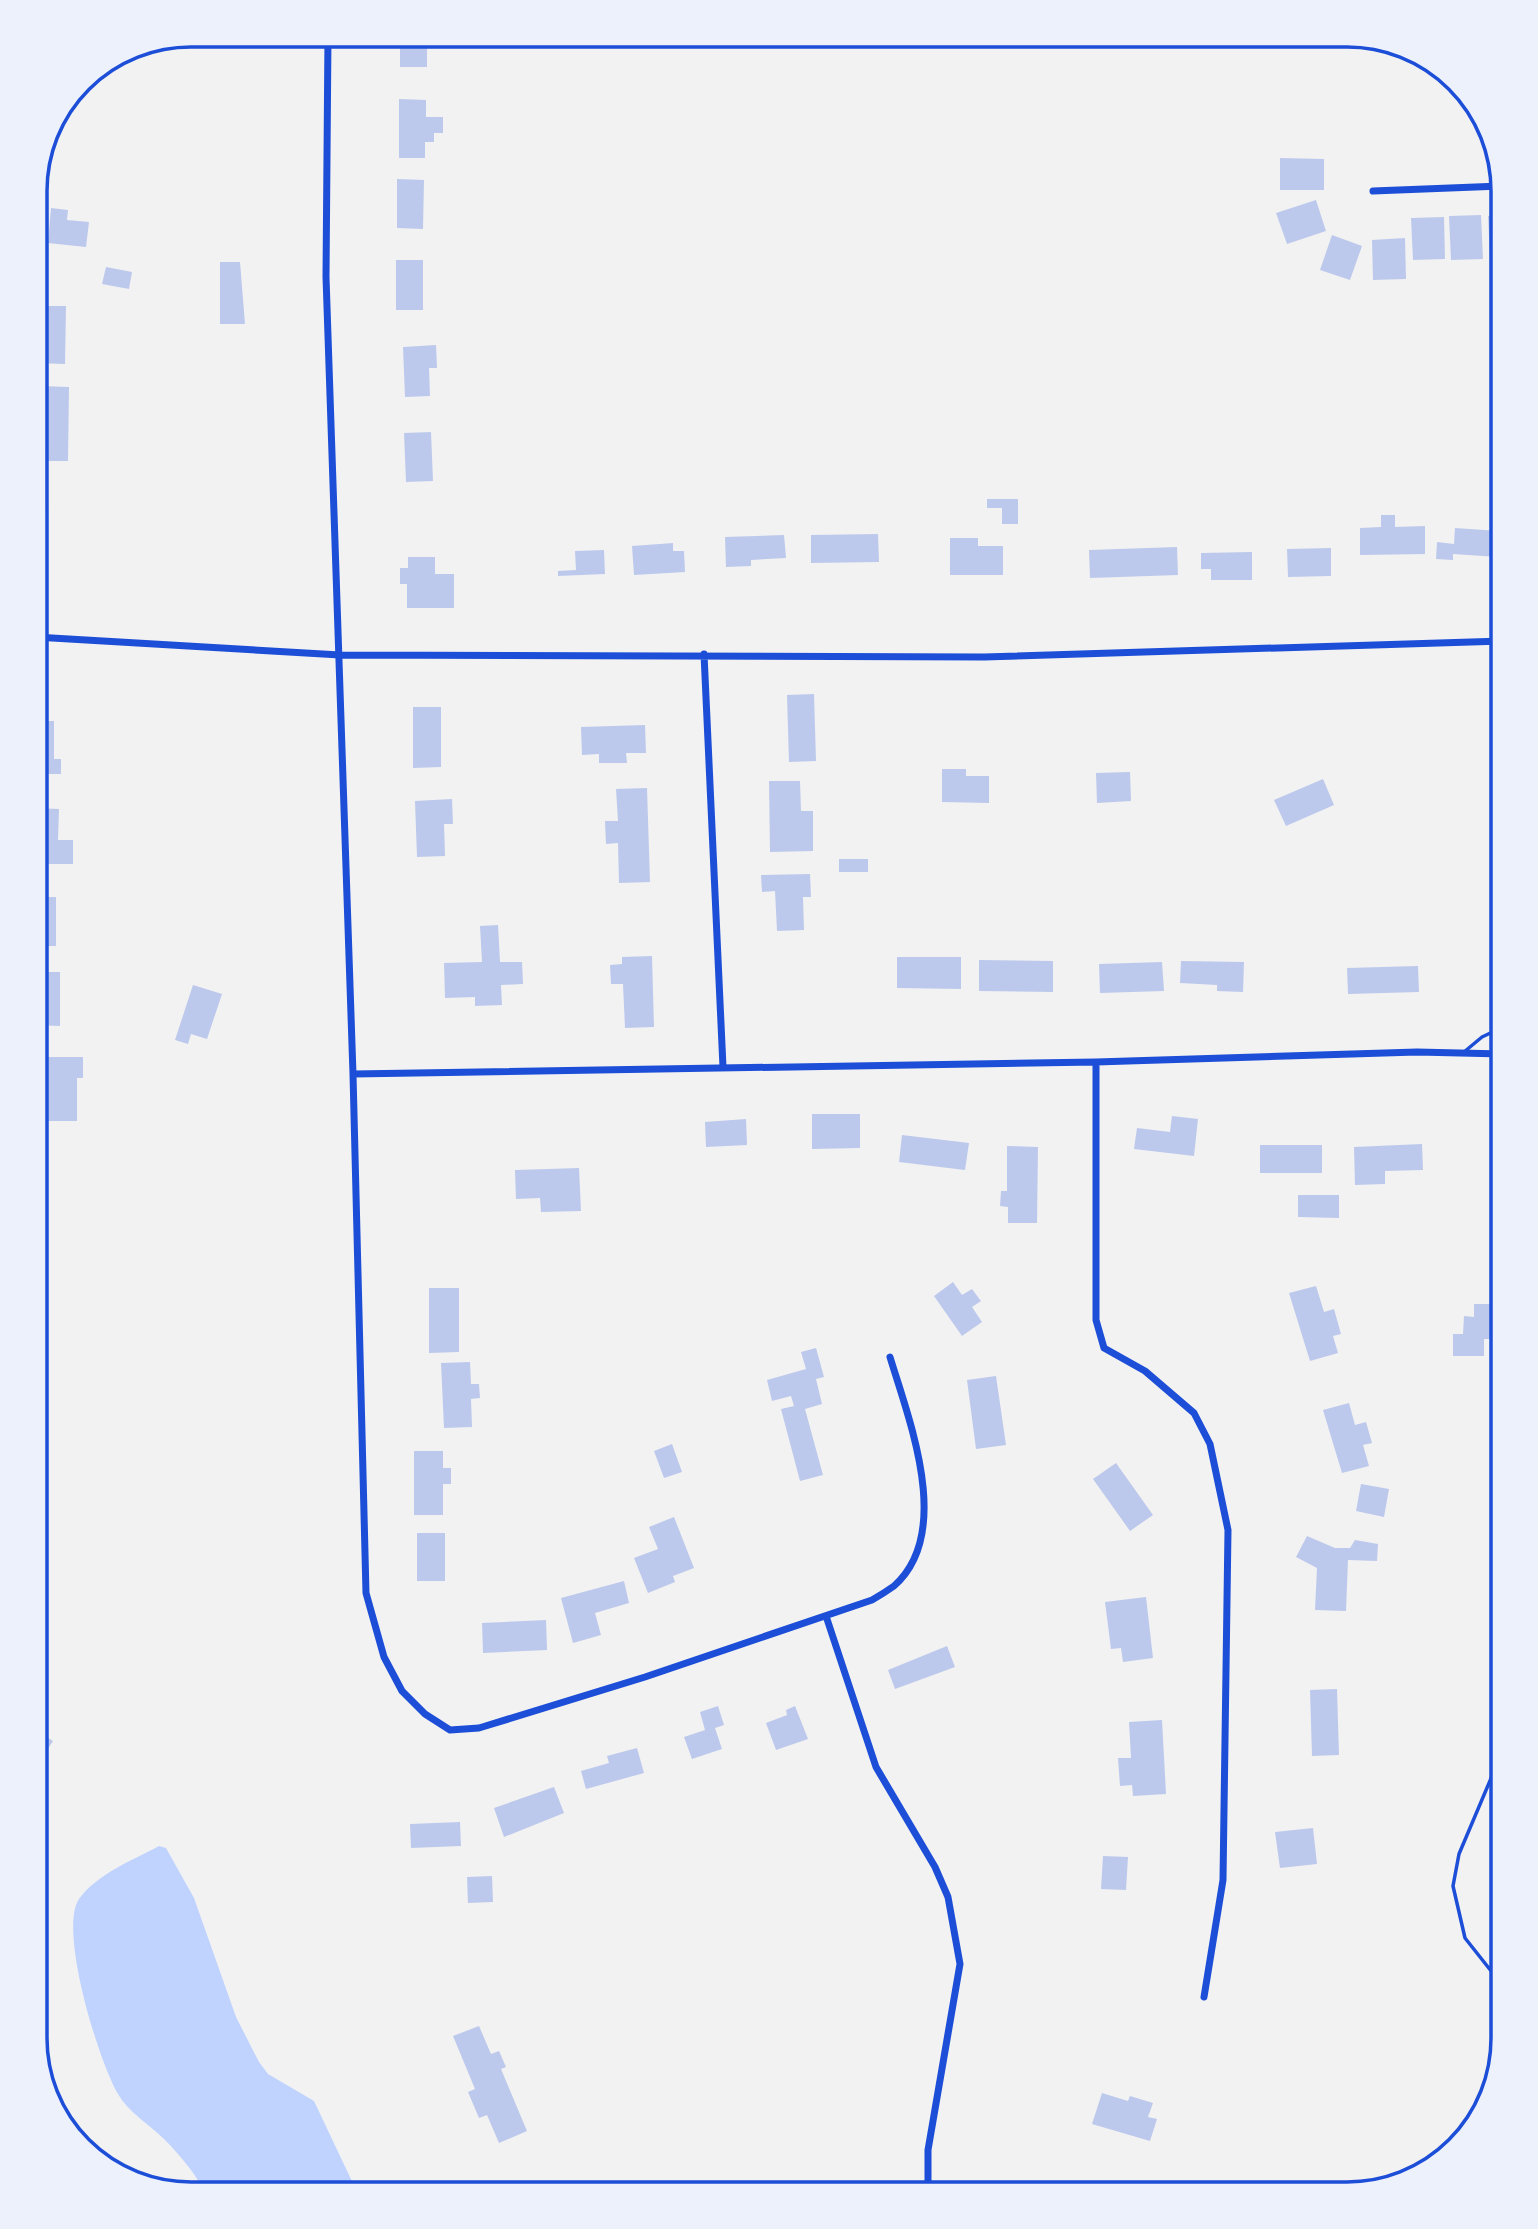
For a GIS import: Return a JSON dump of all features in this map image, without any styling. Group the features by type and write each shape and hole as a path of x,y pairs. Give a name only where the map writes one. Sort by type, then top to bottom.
{"street":[{"path":"328,47 326,277 353,1074 366,1593 384,1657 402,1690 425,1714 450,1730 479,1728 633,1681 826,1616 872,1600 895,1585 913,1559 924,1523 924,1492 914,1437 890,1357"},
{"path":"1373,191 1491,186"},
{"path":"48,638 340,655 704,654 984,657 1491,641"},
{"path":"704,654 723,1067"},
{"path":"353,1074 1491,1054"},
{"path":"1096,1062 1096,1321 1104,1348 1145,1371 1194,1413 1210,1444 1228,1530 1223,1880 1204,1997"},
{"path":"826,1616 876,1767 935,1867 948,1897 960,1964 928,2150 928,2182"}],"lane":[{"path":"1463,1053 1491,1033"},
{"path":"1491,1778 1459,1853 1453,1886 1465,1938 1491,1971"}],"water":[{"path":"159,1846 166,1848 194,1898 236,2017 259,2062 268,2074 314,2101 352,2181 198,2181 176,2151 122,2100 110,2078 92,2026 77,1966 74,1938 74,1915 79,1899 95,1882"}],"building":[{"path":"400,47 427,47 427,67 400,67"},
{"path":"399,99 426,100 426,117 443,117 443,133 434,133 434,142 425,142 425,158 399,158"},
{"path":"1280,158 1324,159 1324,190 1280,190"},
{"path":"397,179 424,180 423,229 397,228"},
{"path":"1316,200 1326,231 1287,244 1276,213"},
{"path":"51,208 68,210 67,220 89,222 86,247 48,243"},
{"path":"1481,215 1483,259 1451,260 1449,216"},
{"path":"1488,216 1491,216 1490,258"},
{"path":"1444,217 1445,259 1413,260 1411,218"},
{"path":"1332,235 1362,246 1350,280 1320,270"},
{"path":"1405,238 1406,279 1373,280 1372,240"},
{"path":"396,260 423,260 423,310 396,310"},
{"path":"220,262 240,262 245,324 220,324"},
{"path":"106,267 132,272 129,289 102,284"},
{"path":"48,306 66,306 65,364 48,363"},
{"path":"436,345 437,368 429,368 430,396 405,397 403,347"},
{"path":"48,386 69,387 68,461 48,461"},
{"path":"431,432 433,481 406,482 404,433"},
{"path":"987,499 1018,499 1018,524 1002,524 1002,508 987,508"},
{"path":"1381,515 1395,515 1395,527 1425,526 1425,554 1360,555 1360,528 1381,527"},
{"path":"1455,528 1491,530 1491,557 1453,554 1453,560 1436,559 1437,542 1454,544"},
{"path":"878,534 879,562 811,563 811,535"},
{"path":"784,535 786,558 751,560 751,566 726,567 725,537"},
{"path":"950,538 978,538 978,546 1003,546 1003,575 950,575"},
{"path":"673,543 673,551 684,551 685,572 634,575 632,546"},
{"path":"1177,547 1178,575 1090,578 1089,550"},
{"path":"1331,548 1331,576 1288,577 1287,549"},
{"path":"604,550 605,574 558,576 558,571 576,570 575,551"},
{"path":"1252,552 1252,580 1211,580 1211,569 1201,569 1201,553"},
{"path":"408,557 435,557 435,574 454,574 454,608 407,608 407,584 400,584 400,568 408,568"},
{"path":"814,694 816,761 789,762 787,695"},
{"path":"413,707 441,707 441,767 413,768"},
{"path":"48,721 54,721 54,759 61,759 61,774 48,774"},
{"path":"645,725 646,753 626,753 627,763 599,763 599,754 582,755 581,727"},
{"path":"942,769 966,769 966,776 989,776 989,803 942,802"},
{"path":"1130,772 1131,801 1097,803 1096,773"},
{"path":"1323,779 1334,805 1286,826 1274,800"},
{"path":"769,781 800,781 801,811 813,811 813,851 770,852"},
{"path":"647,788 650,882 619,883 618,843 606,844 605,821 618,821 616,789"},
{"path":"452,799 453,824 444,824 445,856 417,857 415,801"},
{"path":"48,809 59,809 58,840 73,840 73,864 48,864"},
{"path":"839,859 868,859 868,872 839,872"},
{"path":"810,874 811,897 803,897 804,930 777,931 775,891 762,892 761,875"},
{"path":"48,897 56,897 56,946 48,946"},
{"path":"498,925 500,962 522,962 523,984 501,985 502,1005 475,1006 475,997 445,998 444,963 482,962 480,926"},
{"path":"652,956 654,1027 625,1028 623,984 611,984 610,965 622,964 622,957"},
{"path":"897,957 961,957 961,989 897,988"},
{"path":"979,960 1053,961 1053,992 979,991"},
{"path":"1181,961 1244,962 1243,992 1217,991 1217,985 1180,983"},
{"path":"1162,962 1164,991 1100,993 1099,964"},
{"path":"1418,966 1419,992 1348,994 1347,968"},
{"path":"48,972 60,972 60,1026 48,1026"},
{"path":"193,985 222,994 207,1039 191,1034 188,1044 175,1040"},
{"path":"48,1057 83,1057 83,1078 77,1078 77,1121 47,1121"},
{"path":"812,1114 860,1114 860,1148 812,1149"},
{"path":"1172,1116 1198,1119 1194,1156 1134,1149 1137,1128 1170,1132"},
{"path":"746,1119 747,1145 706,1147 705,1122"},
{"path":"902,1135 969,1143 965,1170 899,1162"},
{"path":"1422,1144 1423,1170 1385,1171 1385,1184 1355,1185 1354,1147"},
{"path":"1260,1145 1322,1145 1322,1173 1260,1173"},
{"path":"1007,1146 1038,1147 1037,1223 1008,1223 1008,1207 1000,1206 1001,1191 1007,1191"},
{"path":"579,1168 581,1211 541,1212 540,1198 516,1199 515,1170"},
{"path":"1298,1195 1339,1195 1339,1218 1298,1217"},
{"path":"953,1282 962,1295 972,1289 981,1301 972,1307 982,1322 962,1336 934,1296"},
{"path":"1316,1286 1324,1312 1334,1309 1341,1334 1333,1336 1338,1353 1310,1361 1289,1293"},
{"path":"429,1288 459,1288 459,1352 429,1353"},
{"path":"1474,1304 1491,1304 1491,1339 1484,1339 1484,1356 1453,1356 1453,1334 1463,1334 1464,1316 1474,1317"},
{"path":"816,1348 824,1377 816,1379 822,1404 805,1409 823,1475 800,1481 781,1409 794,1406 791,1396 772,1401 767,1380 806,1369 801,1352"},
{"path":"470,1362 471,1384 479,1384 480,1398 471,1399 472,1427 444,1428 441,1363"},
{"path":"996,1376 1006,1445 976,1449 967,1380"},
{"path":"1349,1403 1355,1425 1366,1422 1372,1443 1363,1445 1369,1466 1342,1473 1323,1410"},
{"path":"672,1444 682,1472 664,1478 654,1451"},
{"path":"414,1451 443,1451 443,1468 451,1468 451,1484 443,1484 443,1515 414,1515"},
{"path":"1116,1463 1153,1515 1130,1531 1093,1479"},
{"path":"1361,1484 1389,1489 1384,1517 1356,1511"},
{"path":"674,1517 694,1568 673,1576 675,1582 648,1593 634,1558 658,1549 649,1527"},
{"path":"417,1533 445,1533 445,1581 417,1581"},
{"path":"1307,1536 1335,1548 1350,1548 1355,1540 1378,1544 1377,1561 1348,1560 1346,1611 1315,1610 1317,1568 1296,1557"},
{"path":"624,1581 629,1603 595,1613 601,1635 573,1643 561,1598"},
{"path":"1146,1597 1153,1658 1123,1662 1121,1648 1111,1649 1105,1602"},
{"path":"546,1620 547,1650 483,1653 482,1623"},
{"path":"947,1646 955,1667 895,1689 888,1670"},
{"path":"1337,1689 1339,1755 1312,1756 1310,1690"},
{"path":"718,1706 724,1725 715,1728 722,1749 692,1759 684,1737 705,1730 700,1712"},
{"path":"795,1706 808,1739 776,1750 766,1723 787,1715 786,1710"},
{"path":"1162,1720 1166,1794 1133,1796 1132,1785 1120,1786 1118,1758 1131,1758 1129,1722"},
{"path":"47,1737 53,1741 47,1750"},
{"path":"637,1748 644,1773 586,1789 581,1771 609,1763 607,1756"},
{"path":"554,1787 564,1813 504,1837 494,1808"},
{"path":"460,1822 461,1846 411,1848 410,1824"},
{"path":"1313,1828 1317,1864 1280,1868 1275,1832"},
{"path":"1103,1856 1128,1857 1126,1890 1101,1889"},
{"path":"492,1876 493,1902 468,1903 467,1877"},
{"path":"479,2026 491,2054 499,2051 506,2067 501,2069 527,2131 499,2143 487,2115 479,2118 468,2092 475,2089 453,2036"},
{"path":"1102,2093 1128,2101 1130,2096 1153,2103 1148,2117 1157,2119 1150,2141 1092,2124"}]}
